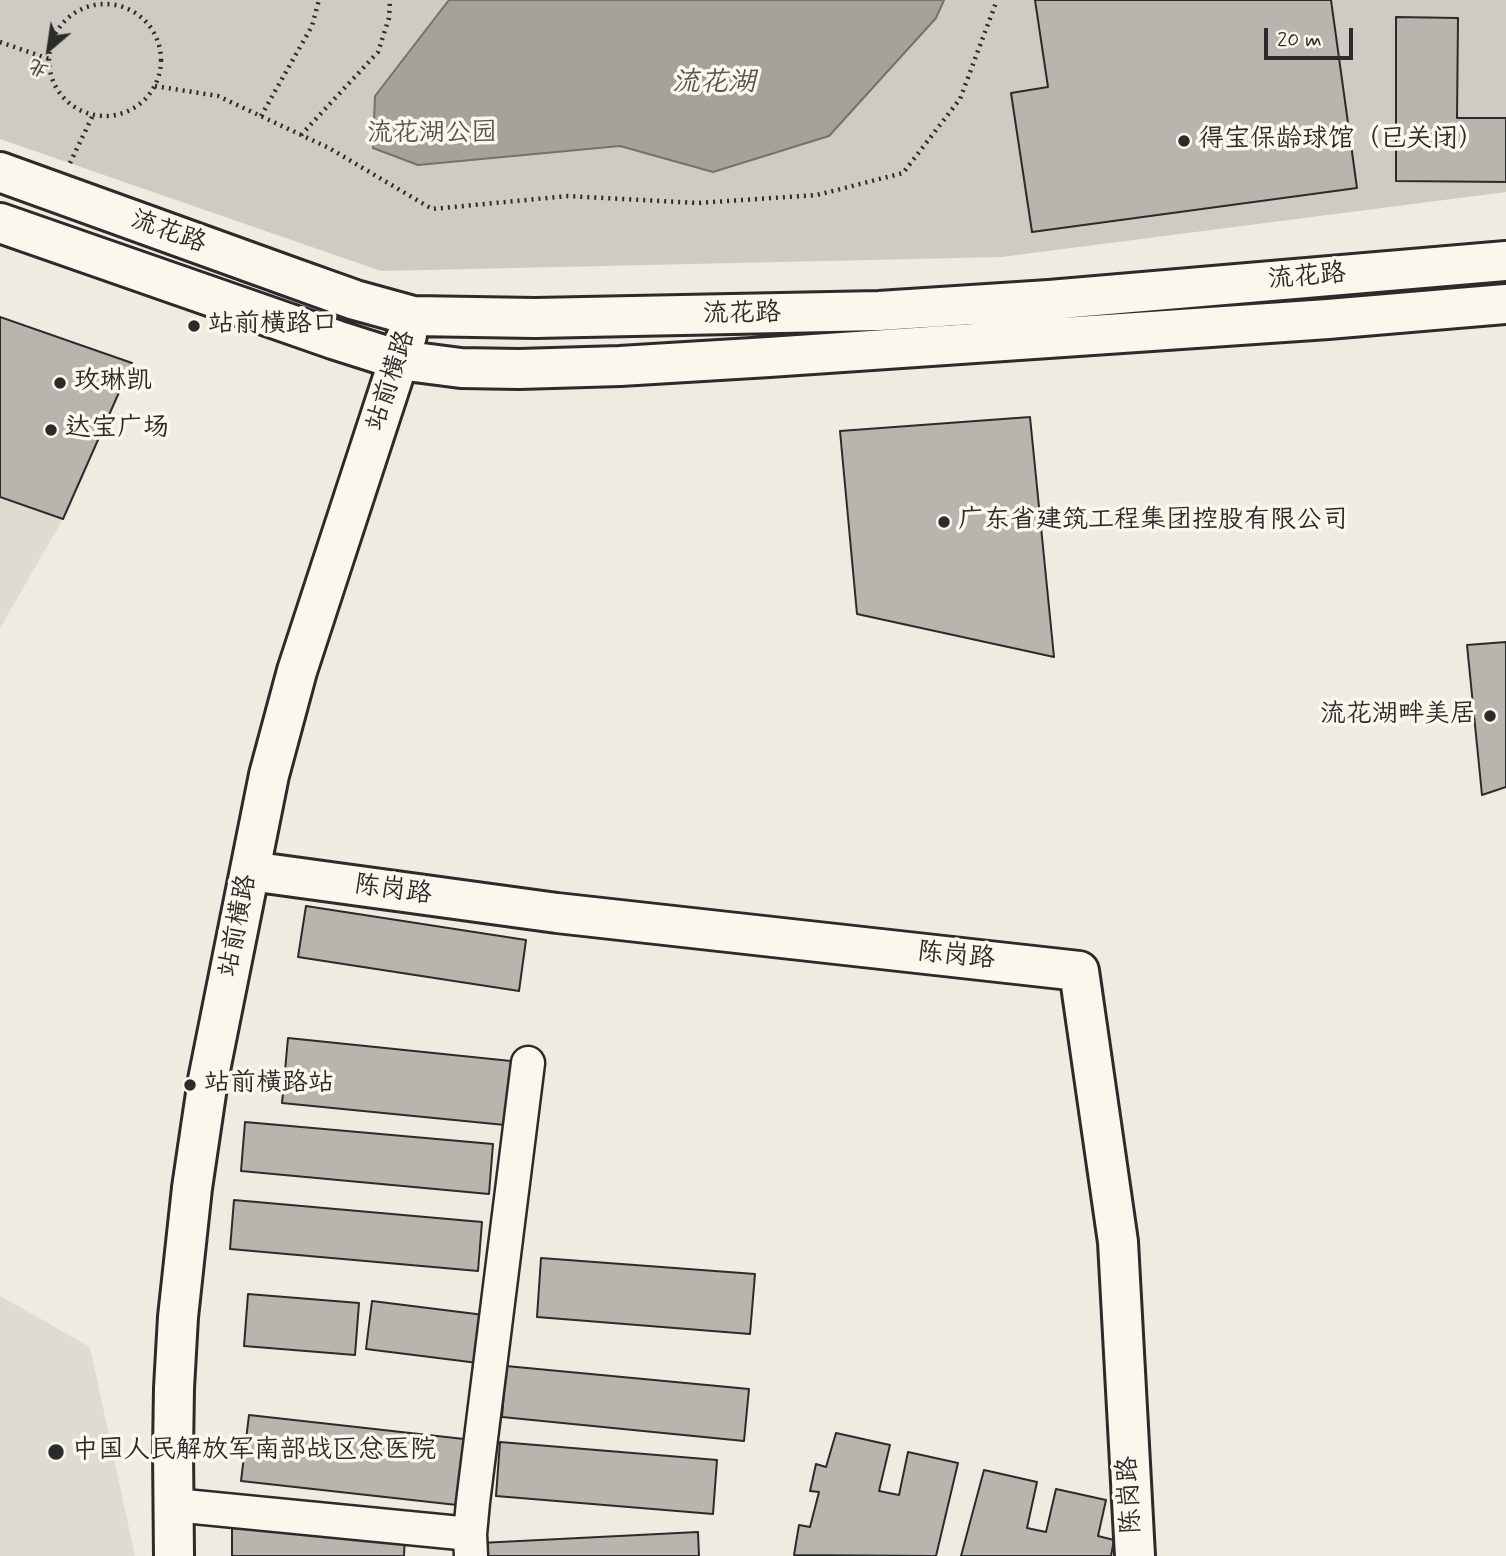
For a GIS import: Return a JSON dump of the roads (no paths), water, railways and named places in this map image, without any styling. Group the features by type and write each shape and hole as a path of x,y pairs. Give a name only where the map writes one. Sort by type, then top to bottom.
{"street":[{"name":"流花路","path":"0,172 355,300 413,317 534,318 879,311 1049,300 1506,261"},
{"name":"流花路","path":"0,223 310,332 399,360 461,368 620,366 769,358 1506,304"},
{"name":"站前横路","path":"174,1556 174,1388 178,1317 183,1255 208,1080 269,775 297,671 413,317"},
{"name":"陈岗路","path":"250,871 557,913 1079,971 1118,1242 1135,1556"},
{"path":"174,1505 470,1545 528,1063"}],"water":[{"name":"流花湖","path":"449,0 944,0 936,18 829,136 713,172 620,146 418,165 373,148 375,96"}],"place":[{"name":"得宝保龄球馆（已关闭）","path":"1184,141"},
{"name":"站前横路口","path":"194,326"},
{"name":"玫琳凯","path":"60,383"},
{"name":"达宝广场","path":"51,430"},
{"name":"广东省建筑工程集团控股有限公司","path":"944,522"},
{"name":"流花湖畔美居","path":"1490,716"},
{"name":"站前横路站","path":"190,1085"},
{"name":"中国人民解放军南部战区总医院","path":"56,1452"}],"park label":[{"name":"流花湖公园","path":"432,135"}]}
